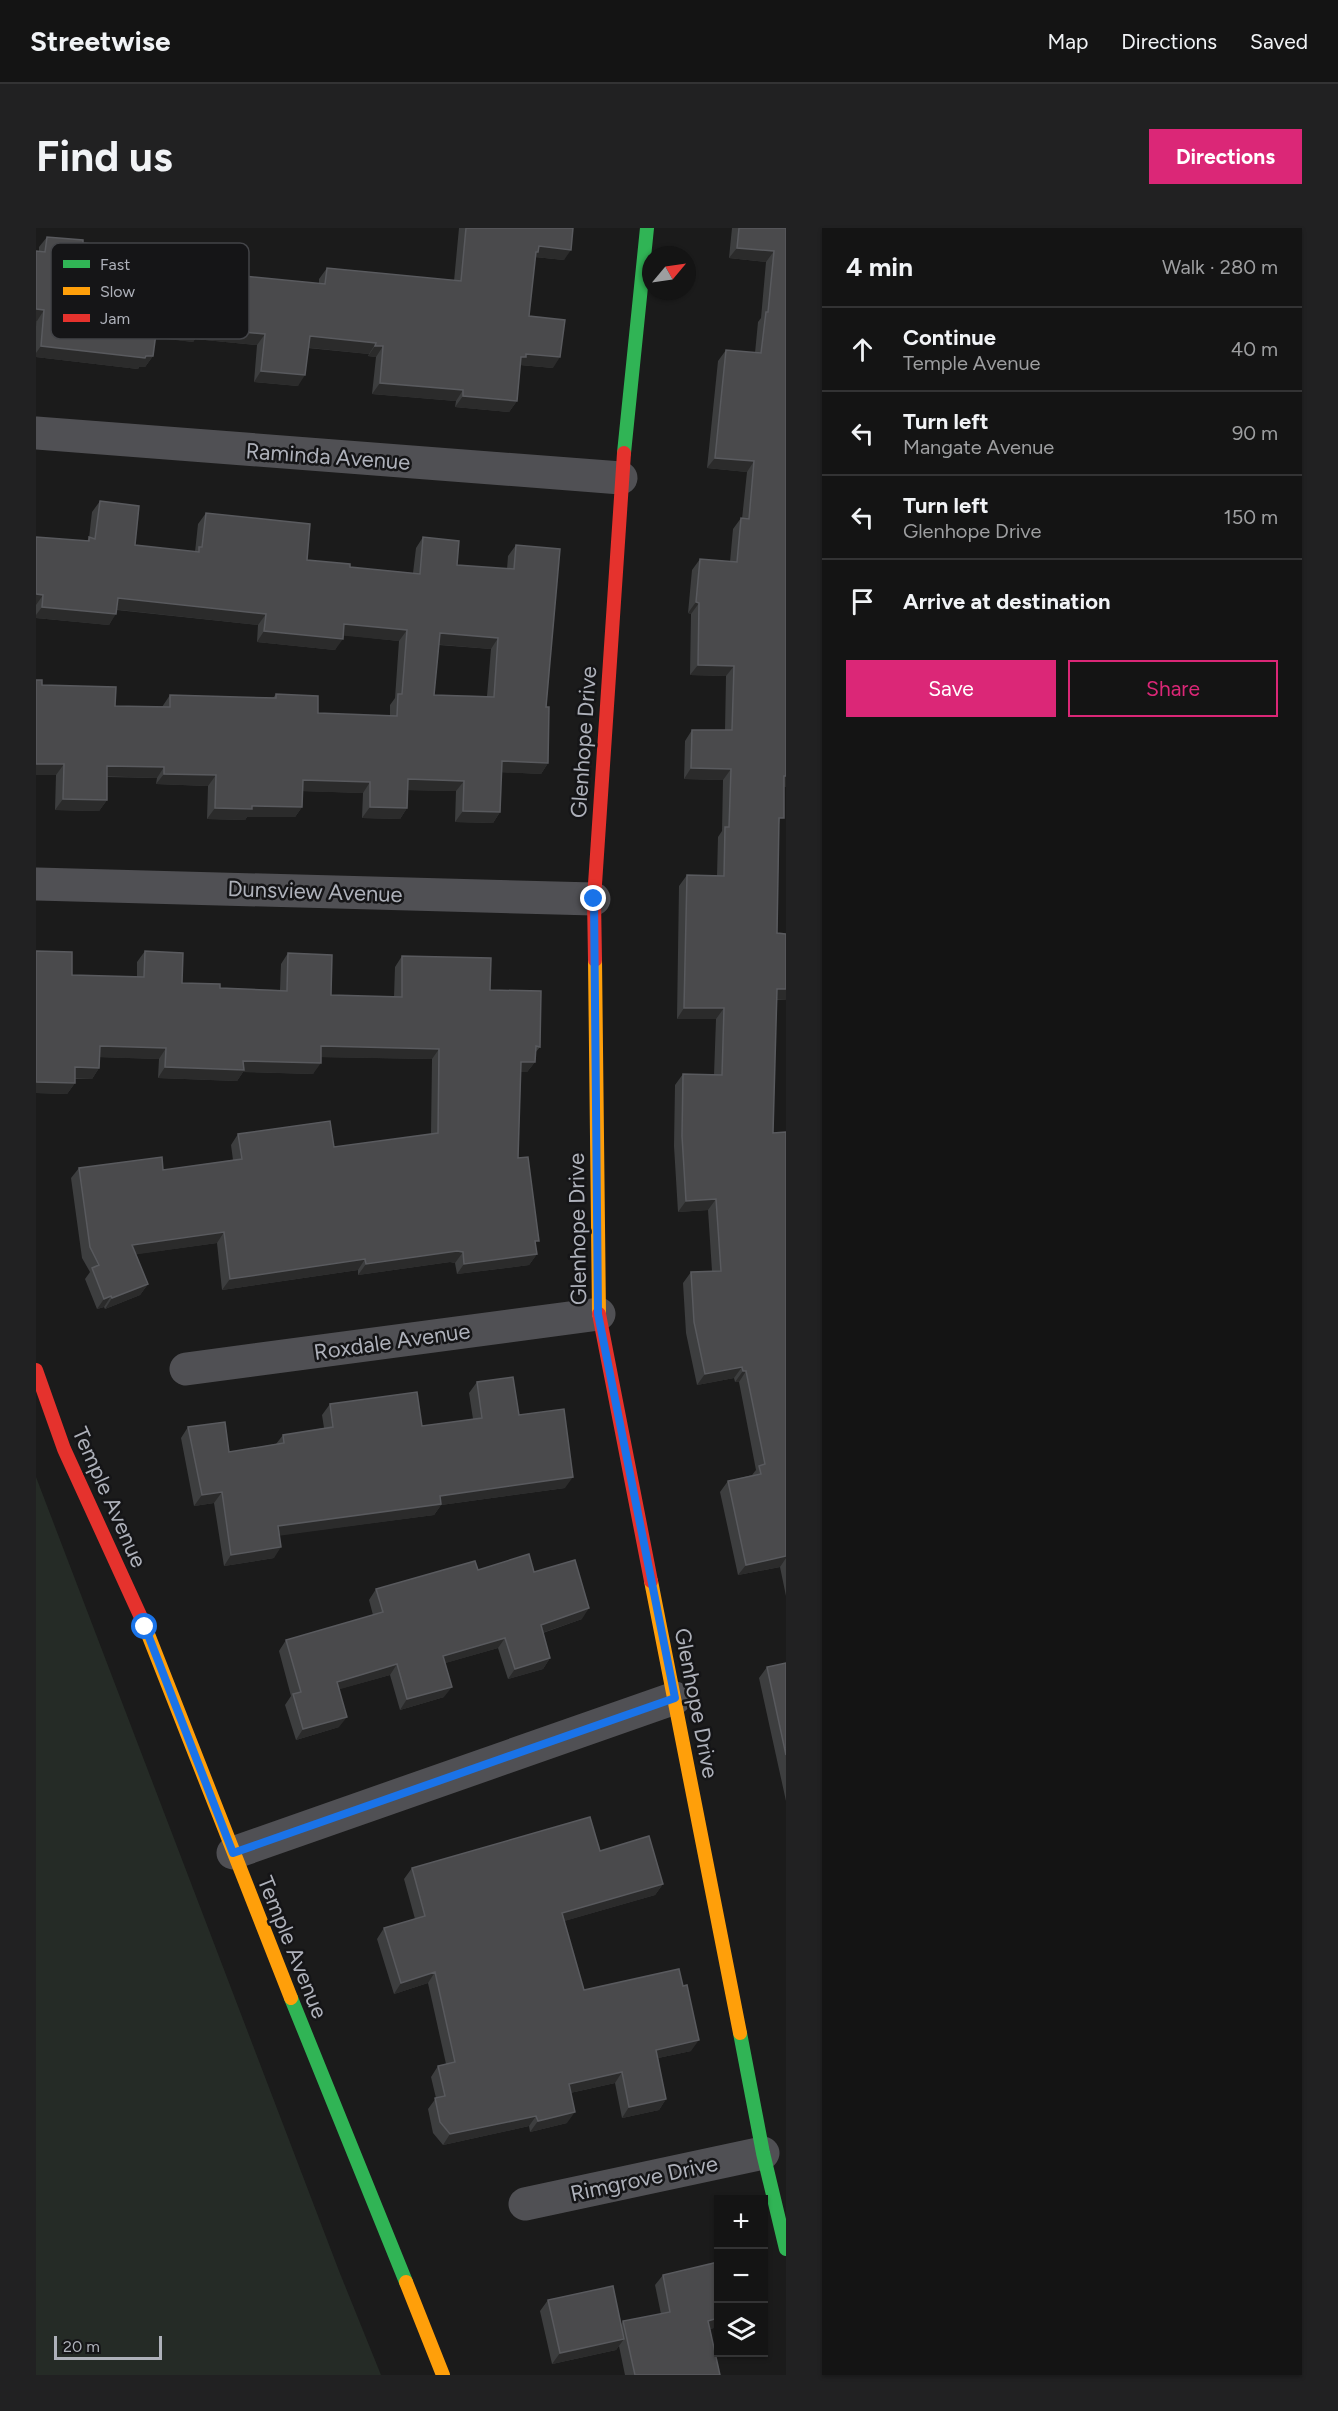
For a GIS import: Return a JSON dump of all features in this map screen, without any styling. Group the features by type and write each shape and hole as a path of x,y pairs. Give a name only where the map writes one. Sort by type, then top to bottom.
{"street":[{"name":"Glenhope Drive","path":"647,228 621,478 594,899 598,1314 675,1698 762,2153 786,2250"},
{"name":"Raminda Avenue","path":"36,433 621,478"},
{"name":"Dunsview Avenue","path":"37,884 594,899"},
{"name":"Roxdale Avenue","path":"186,1369 598,1314"},
{"name":"Temple Avenue","path":"36,1370 64,1449 145,1627 233,1853 443,2375"},
{"path":"233,1853 675,1698"},
{"name":"Rimgrove Drive","path":"525,2204 762,2153"}],"shaded area":[{"path":"36,1477 339,2271 381,2375 36,2375"}],"building":[{"path":"466,228 573,228 571,250 539,246 536,252 529,316 565,320 560,357 526,354 526,357 521,357 517,401 463,396 463,390 380,383 383,346 375,346 376,343 310,336 305,375 261,371 265,334 249,332 249,276 325,284 327,268 461,281"},
{"path":"739,228 786,228 786,776 784,776 784,818 779,818 777,933 786,934 786,989 777,989 773,1133 786,1132 786,1556 746,1565 728,1481 761,1474 759,1466 765,1464 746,1371 743,1371 742,1367 705,1374 694,1322 691,1272 721,1271 716,1199 686,1201 682,1136 683,1074 722,1075 724,1008 684,1008 687,875 724,876 725,827 729,827 731,769 691,768 692,730 732,730 734,666 698,665 699,603 696,602 700,559 737,562 741,518 749,519 754,461 715,458 726,350 761,353 774,251 737,248"},
{"path":"47,237 83,240 83,243 51,243 51,339 155,339 153,356 145,358 41,346 44,310 36,309 36,251 45,252"},
{"path":"100,501 139,506 135,545 199,552 199,547 202,547 206,513 310,524 307,560 350,564 350,567 420,574 423,537 459,541 457,565 514,569 516,545 560,549 546,707 549,707 548,763 502,761 500,812 463,811 464,781 408,779 407,808 370,807 370,782 303,780 302,807 215,808 216,775 164,774 164,767 107,766 107,800 63,799 64,764 36,764 36,680 42,680 42,685 116,687 115,706 170,707 170,695 276,698 276,694 318,696 318,713 397,716 398,694 402,694 407,630 344,624 343,639 264,631 266,614 118,598 116,614 42,607 43,595 36,594 36,537 89,541 89,537 95,539","holes":["440,633 498,638 494,697 434,695"]},
{"path":"36,951 72,952 72,975 144,977 145,951 183,953 182,983 220,984 220,988 287,991 288,953 332,955 331,995 402,997 402,956 491,958 490,990 541,991 540,1047 536,1046 535,1062 521,1062 518,1158 528,1157 539,1241 535,1241 537,1254 464,1264 463,1252 457,1251 366,1264 365,1259 230,1279 224,1232 132,1245 148,1284 104,1299 92,1268 99,1265 90,1247 79,1168 162,1157 163,1170 242,1159 238,1134 330,1121 334,1147 438,1133 439,1049 321,1046 321,1063 243,1061 244,1070 165,1067 166,1048 100,1046 99,1068 75,1067 75,1083 36,1082"},
{"path":"513,1377 519,1415 564,1409 573,1477 440,1496 441,1504 278,1526 281,1547 231,1555 222,1492 202,1495 188,1427 225,1422 229,1452 284,1443 283,1435 333,1427 330,1404 417,1392 422,1426 482,1418 477,1382"},
{"path":"529,1554 534,1572 575,1560 589,1608 541,1625 550,1658 515,1669 505,1638 443,1656 452,1687 407,1699 397,1664 337,1682 347,1717 303,1729 293,1694 301,1692 286,1640 383,1612 376,1589 475,1561 478,1570"},
{"path":"786,1663 786,1755 767,1667"},
{"path":"590,1817 600,1851 649,1836 663,1884 562,1913 584,1990 679,1969 683,1986 687,1985 699,2040 656,2050 666,2099 629,2107 622,2072 569,2084 575,2112 538,2121 536,2116 450,2134 440,2122 435,2098 445,2096 438,2066 455,2062 435,1972 401,1983 384,1928 425,1916 412,1868"},
{"path":"714,2263 714,2319 708,2321 714,2357 716,2357 720,2375 635,2375 623,2321 670,2312 663,2275"},
{"path":"613,2286 624,2339 560,2353 548,2300"}],"traffic: fast":[{"path":"624,453 647,228"},
{"path":"291,1998 406,2282"},
{"path":"740,2033 763,2153 786,2249"}],"traffic: slow":[{"path":"595,960 599,1314"},
{"path":"651,1581 740,2033"},
{"path":"144,1624 291,1998"},
{"path":"406,2282 443,2375"}],"traffic: jam":[{"path":"595,960 594,899 624,453"},
{"path":"599,1314 651,1581"},
{"path":"36,1370 64,1449 144,1624"}],"route":[{"path":"145,1627 233,1853 675,1698 598,1314 594,899"}]}
